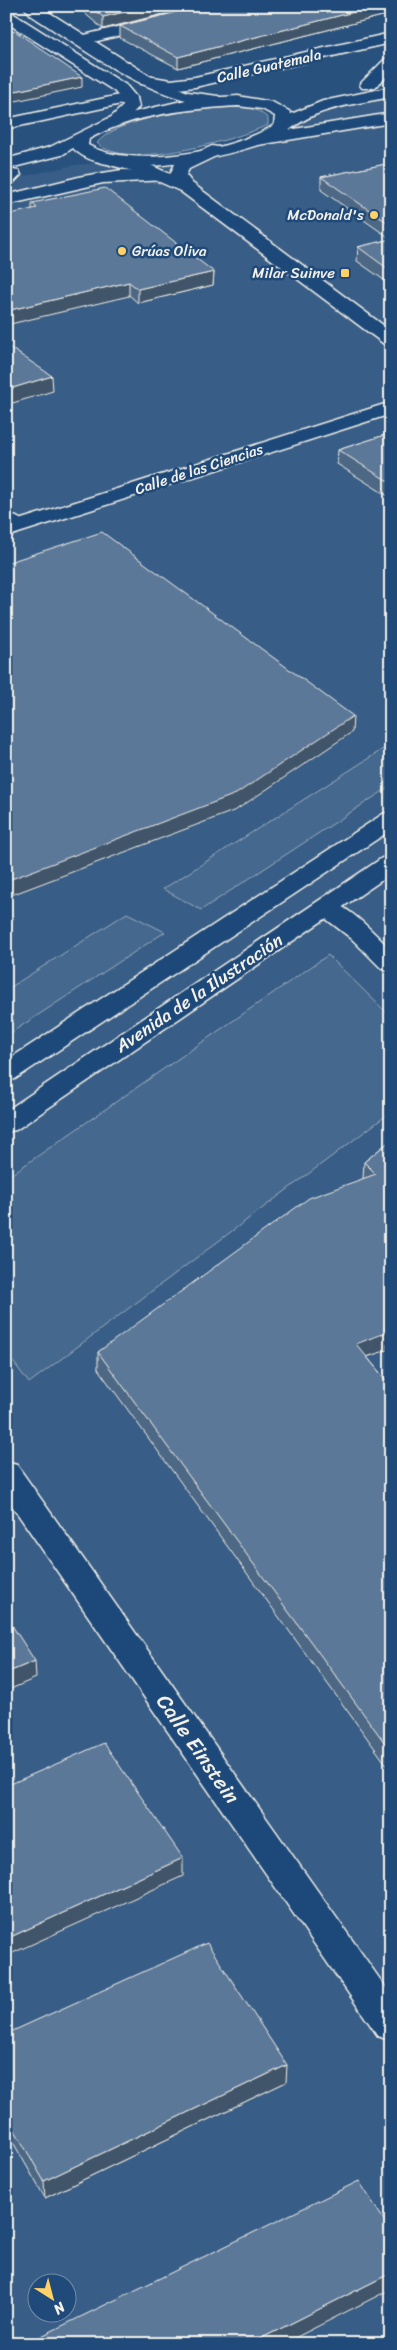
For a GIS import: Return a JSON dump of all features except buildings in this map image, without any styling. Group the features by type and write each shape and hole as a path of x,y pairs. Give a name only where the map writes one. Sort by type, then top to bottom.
{"street":[{"path":"30,6 37,13 147,82 185,96 218,101"},
{"path":"81,40 196,9 224,6"},
{"path":"378,6 391,11"},
{"path":"8,18 120,88 129,98 131,107 115,121"},
{"name":"Calle Guatemala","path":"147,82 171,85 195,82 391,38"},
{"path":"368,85 391,62"},
{"path":"304,97 391,80"},
{"path":"252,141 309,111 391,92"},
{"path":"6,124 129,98"},
{"path":"8,174 115,121 164,108 218,101 288,99"},
{"path":"238,101 266,105 279,110 284,119 281,126"},
{"path":"8,174 69,164 173,158 252,141 391,118"},
{"path":"82,138 80,147 85,152 162,176 186,187 391,340"},
{"path":"186,187 178,175 182,166 212,151"},
{"path":"6,200 113,175 162,176"},
{"name":"Calle de las Ciencias","path":"11,524 391,408"},
{"path":"6,1073 391,819"},
{"name":"Avenida de la Ilustración","path":"6,1124 391,863"},
{"path":"326,907 361,934 391,964"},
{"name":"Calle Einstein","path":"6,1472 391,2026"}],"shaded area":[{"path":"391,93 391,2344 6,2344 6,180 75,165 214,152 311,112"},
{"path":"233,107 251,108 260,112 268,118 268,125 207,145 155,154 131,155 111,151 97,143 107,134 140,121 181,112"},
{"path":"391,744 391,786 201,910 163,889"},
{"path":"127,913 165,932 6,1036 6,990"},
{"path":"328,955 391,1017 391,1112 29,1383 6,1352 6,1178"}],"place":[{"name":"McDonald's","path":"374,215"},
{"name":"Grúas Oliva","path":"122,251"},
{"name":"Milar Suinve","path":"345,273"}]}
